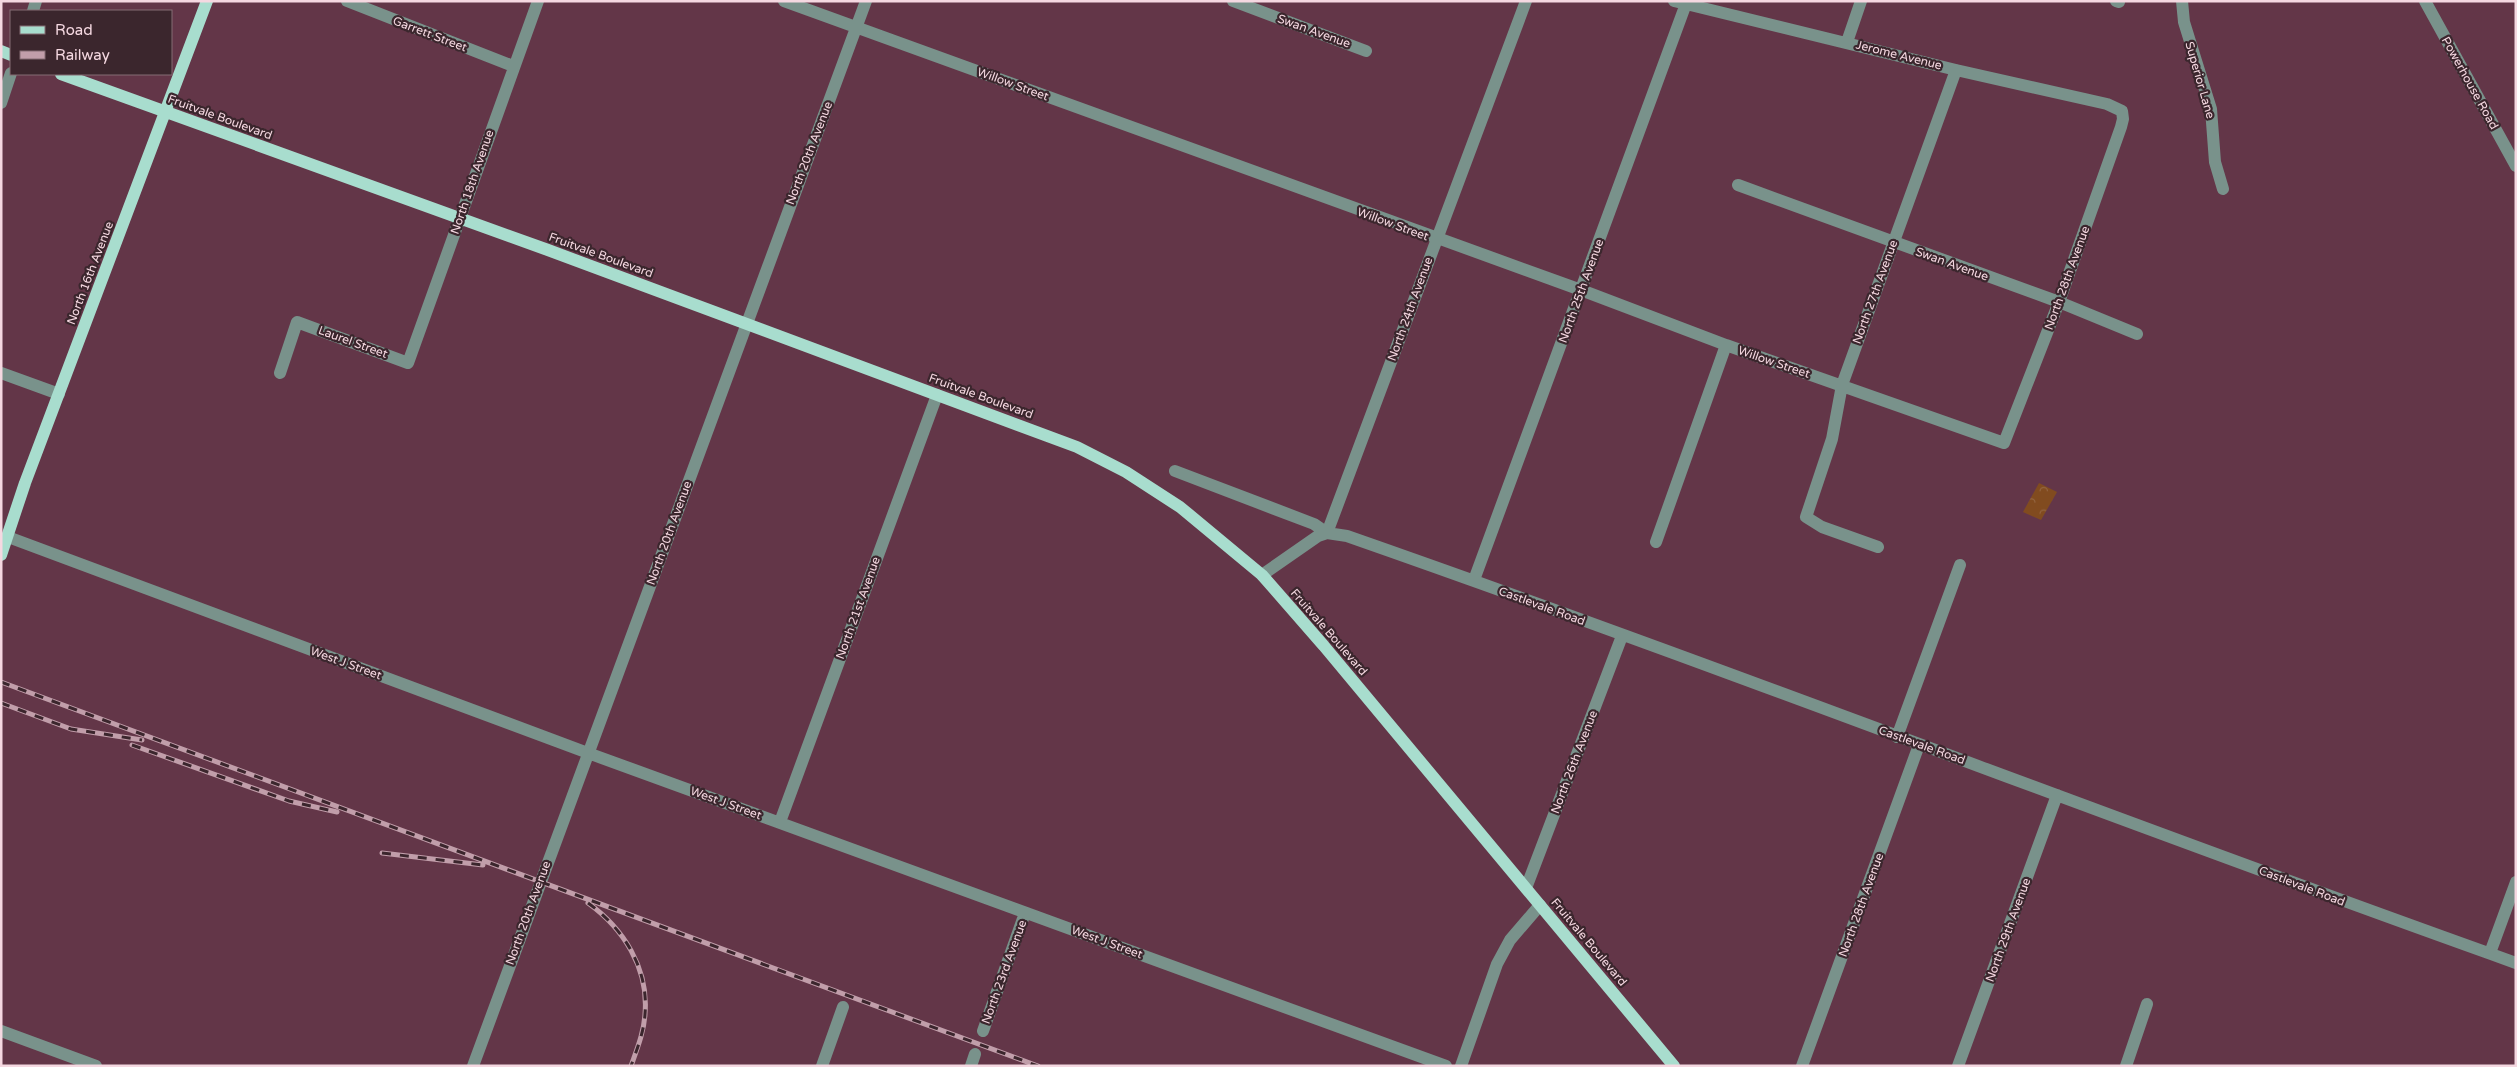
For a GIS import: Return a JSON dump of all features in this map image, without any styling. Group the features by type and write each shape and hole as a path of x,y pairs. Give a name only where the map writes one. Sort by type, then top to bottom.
{"main road":[{"name":"North 16th Avenue","path":"1,555 59,394 207,1"},
{"name":"Fruitvale Boulevard","path":"65,75 460,218 1077,446 1126,472 1180,508 1262,576 1674,1066"}],"street":[{"name":"Garrett Street","path":"347,1 513,66"},
{"name":"North 18th Avenue","path":"408,363 513,66 538,1"},
{"name":"Willow Street","path":"784,1 1581,290 1726,345 2004,444"},
{"name":"North 20th Avenue","path":"473,1066 866,1"},
{"name":"Swan Avenue","path":"1233,1 1366,51"},
{"name":"North 24th Avenue","path":"1327,533 1526,1"},
{"path":"1847,42 1862,1"},
{"name":"Superior Lane","path":"2182,1 2184,22 2211,109 2215,162 2223,189"},
{"name":"Powerhouse Road","path":"2425,1 2516,166"},
{"name":"Jerome Avenue","path":"1682,3 1956,70 2107,104 2122,111"},
{"name":"North 25th Avenue","path":"1474,580 1581,290 1682,3"},
{"name":"North 27th Avenue","path":"1878,547 1822,527 1806,517 1832,439 1842,385 1956,70"},
{"path":"1,103 10,75"},
{"name":"North 28th Avenue","path":"2004,444 2059,302 2121,127 2122,111"},
{"name":"Swan Avenue","path":"1738,185 2059,302 2137,334"},
{"name":"Laurel Street","path":"280,372 297,322 408,363"},
{"path":"1656,542 1726,345"},
{"path":"1,373 59,394"},
{"name":"North 21st Avenue","path":"780,822 937,395"},
{"name":"Castlevale Road","path":"1175,471 1314,524 1327,533 1348,536 1474,580 2330,897 2516,962"},
{"path":"1262,576 1318,536 1327,533"},
{"name":"West J Street","path":"8,537 588,753 1446,1066"},
{"path":"1897,737 1960,565"},
{"name":"North 26th Avenue","path":"1526,888 1622,636"},
{"name":"North 28th Avenue","path":"1802,1066 1919,745"},
{"name":"North 29th Avenue","path":"1958,1066 2057,795"},
{"path":"2490,953 2516,882"},
{"path":"1461,1066 1497,964 1510,940 1540,905"},
{"name":"North 23rd Avenue","path":"983,1031 1025,913"},
{"path":"2126,1066 2147,1004"},
{"path":"822,1066 843,1007"},
{"path":"1,1031 96,1066"}],"green space":[{"path":"2039,483 2057,492 2041,520 2023,512"}],"railway":[{"path":"1,682 1038,1066"},
{"path":"1,703 71,729 142,740"},
{"path":"132,745 289,801 337,812"},
{"path":"382,853 483,865"},
{"path":"588,903 601,913 622,937 638,965 643,981 645,1014 640,1040 631,1066"}]}
